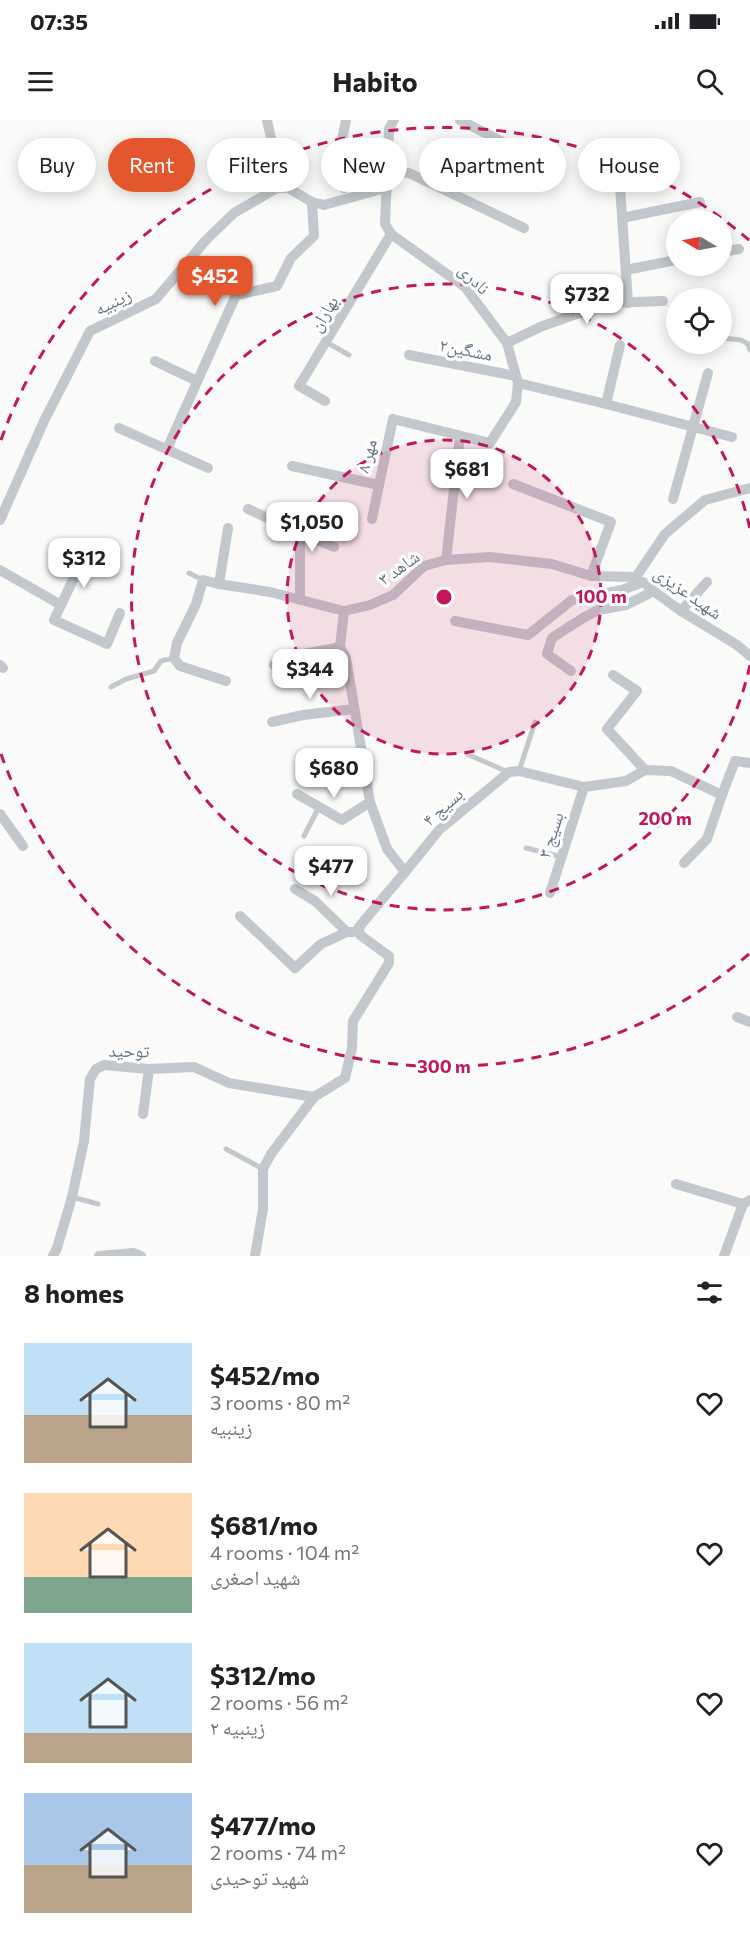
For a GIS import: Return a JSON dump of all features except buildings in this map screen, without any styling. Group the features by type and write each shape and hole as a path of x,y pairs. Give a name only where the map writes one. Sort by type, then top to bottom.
{"street":[{"path":"267,120 271,138"},
{"path":"342,138 346,120"},
{"path":"388,138 389,129 394,120"},
{"path":"460,120 495,138"},
{"path":"407,173 524,228"},
{"name":"زینبیه","path":"0,520 44,421 90,331 156,299 206,240 234,213 278,188 288,188 312,202"},
{"path":"166,449 236,295 277,286 291,258 314,236 312,202 324,205 371,192"},
{"path":"385,192 385,224 391,234"},
{"path":"620,192 628,303"},
{"path":"622,218 700,202"},
{"name":"بهاران","path":"325,401 300,386 391,234"},
{"name":"نادری","path":"391,234 465,287 507,343 517,380"},
{"path":"732,250 739,249"},
{"path":"626,270 666,262"},
{"path":"507,343 540,327 579,313 583,304 663,301"},
{"path":"606,404 620,345"},
{"name":"مشگین۲","path":"409,355 517,380 732,437"},
{"path":"154,361 197,381"},
{"path":"673,499 708,373"},
{"path":"446,560 460,436 490,443 516,402 517,380"},
{"name":"مهر ۸","path":"291,466 379,485 393,419 460,436"},
{"path":"119,428 208,468"},
{"path":"513,484 611,522 591,576"},
{"path":"372,519 379,485"},
{"path":"455,621 528,635 572,600 622,590 639,580 664,534 705,500 750,488"},
{"path":"248,509 334,547"},
{"path":"219,584 228,528"},
{"path":"300,533 300,600"},
{"name":"شاهد ۳","path":"203,580 270,592 344,611 370,605 393,595 424,566 446,560 490,557 521,560 552,564 591,576 639,580"},
{"path":"82,561 54,620 107,644 120,613"},
{"path":"0,570 61,605"},
{"path":"203,580 177,644 174,658 180,666 226,681"},
{"name":"شهید عزیزی","path":"639,580 681,611 737,645 750,656"},
{"path":"681,611 707,582"},
{"path":"571,671 547,654 552,638 598,610 626,605 654,591"},
{"path":"344,611 340,647 346,658 370,802 387,849 405,872"},
{"path":"274,665 304,654 340,647"},
{"path":"613,675 637,691 607,729 645,770"},
{"path":"272,722 303,715 354,709"},
{"path":"684,863 707,839 735,761 750,763"},
{"path":"514,771 584,787 626,780 645,770 671,771 722,795"},
{"name":"بسیج ۴","path":"359,931 359,927 439,831 514,771"},
{"name":"بسیج ۳","path":"550,893 584,787"},
{"path":"297,794 342,820 370,802"},
{"path":"0,814 23,846"},
{"path":"295,889 315,901 346,932"},
{"path":"240,916 295,968 321,944 346,932 359,931 360,935 388,956 389,963 353,1021 352,1048 345,1078 314,1097 263,1168 263,1209 255,1256"},
{"path":"737,1017 750,1022"},
{"name":"توحید","path":"53,1256 72,1197 84,1141 90,1079 96,1069 104,1065 149,1069 194,1067 229,1083 314,1097"},
{"path":"143,1114 149,1069"},
{"path":"675,1184 747,1202 724,1256"},
{"path":"99,1256 134,1253 141,1256"}],"lane":[{"path":"732,339 748,344 750,350"},
{"path":"326,342 349,355"},
{"path":"189,573 203,580"},
{"path":"111,687 126,679 154,671 161,661 174,658"},
{"path":"466,754 514,771 535,722"},
{"path":"304,836 318,807"},
{"path":"526,848 561,857"},
{"path":"226,1149 263,1168"},
{"path":"72,1197 98,1204"}]}
